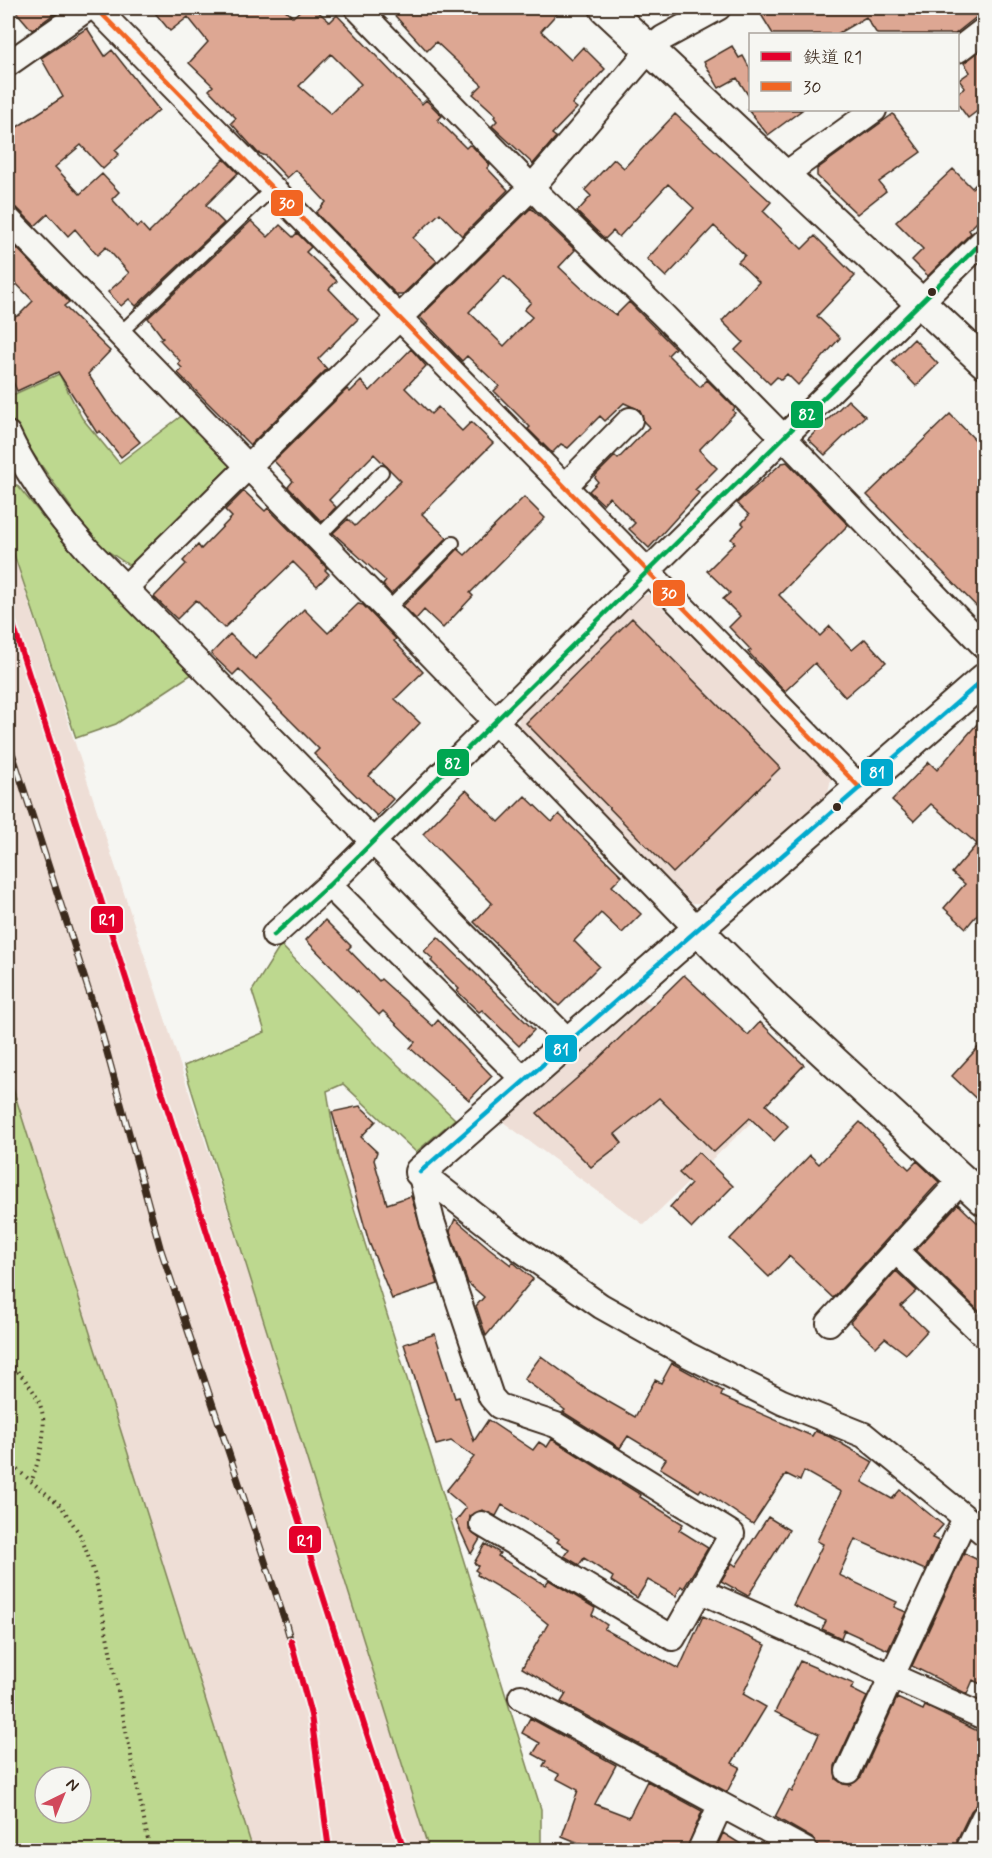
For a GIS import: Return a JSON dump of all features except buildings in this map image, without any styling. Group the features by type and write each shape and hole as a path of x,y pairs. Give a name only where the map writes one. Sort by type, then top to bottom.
{"street":[{"path":"8,64 88,8"},
{"path":"96,8 645,572 860,788"},
{"path":"357,8 532,188 662,314 784,438 984,646"},
{"path":"605,8 984,362"},
{"path":"126,587 532,188 650,50 663,38 718,8"},
{"path":"959,49 984,30"},
{"path":"783,176 873,111"},
{"path":"9,223 698,930 776,1008 984,1200"},
{"path":"274,935 329,885 984,240"},
{"path":"564,487 630,420"},
{"path":"8,434 32,481 55,513 568,1041"},
{"path":"420,1172 984,679"},
{"path":"329,885 524,1080"},
{"path":"420,1172 510,1242 601,1306 688,1355 783,1402 864,1436 984,1533"},
{"path":"420,1172 432,1221 491,1397 499,1406 556,1425 732,1534 673,1638 482,1524"},
{"path":"829,1323 962,1179"},
{"path":"896,1251 984,1335"},
{"path":"848,1770 965,1518"},
{"path":"701,1591 984,1717"},
{"path":"521,1698 805,1851"},
{"path":"700,1851 720,1806"},
{"path":"970,1846 984,1817"}],"lane":[{"path":"119,334 273,188"},
{"path":"317,538 382,472"},
{"path":"387,610 453,543"}],"path":[{"path":"9,1363 34,1392 42,1409 46,1432 32,1480"},
{"path":"8,1462 61,1506 81,1536 95,1576 150,1851"}],"shaded area":[{"path":"8,538 254,1291 429,1850 253,1850 8,1073"},
{"path":"649,594 831,778 827,798 706,903 692,903 518,727 519,717 642,596"},
{"path":"644,999 761,1113 644,1225 503,1122"}],"green space":[{"path":"59,374 82,418 119,463 184,414 228,461 230,468 130,566 96,543 15,428 8,410 8,397"},
{"path":"17,485 66,545 192,674 116,724 76,738 8,537 8,488"},
{"path":"281,945 379,1047 455,1119 416,1152 343,1084 327,1091 338,1157 541,1809 541,1850 429,1850 184,1066 265,1032 252,991"},
{"path":"8,1073 253,1850 8,1850"}],"railway":[{"path":"8,740 99,1023 160,1247 286,1624 311,1715 329,1850"}],"rail line":[{"name":"R1","path":"8,609 404,1850"},
{"name":"R1","path":"291,1641 311,1715 329,1850"}],"transit line":[{"name":"30","path":"96,8 860,788"},
{"name":"82","path":"274,935 329,885 984,240"},
{"name":"81","path":"420,1172 984,679"}]}
